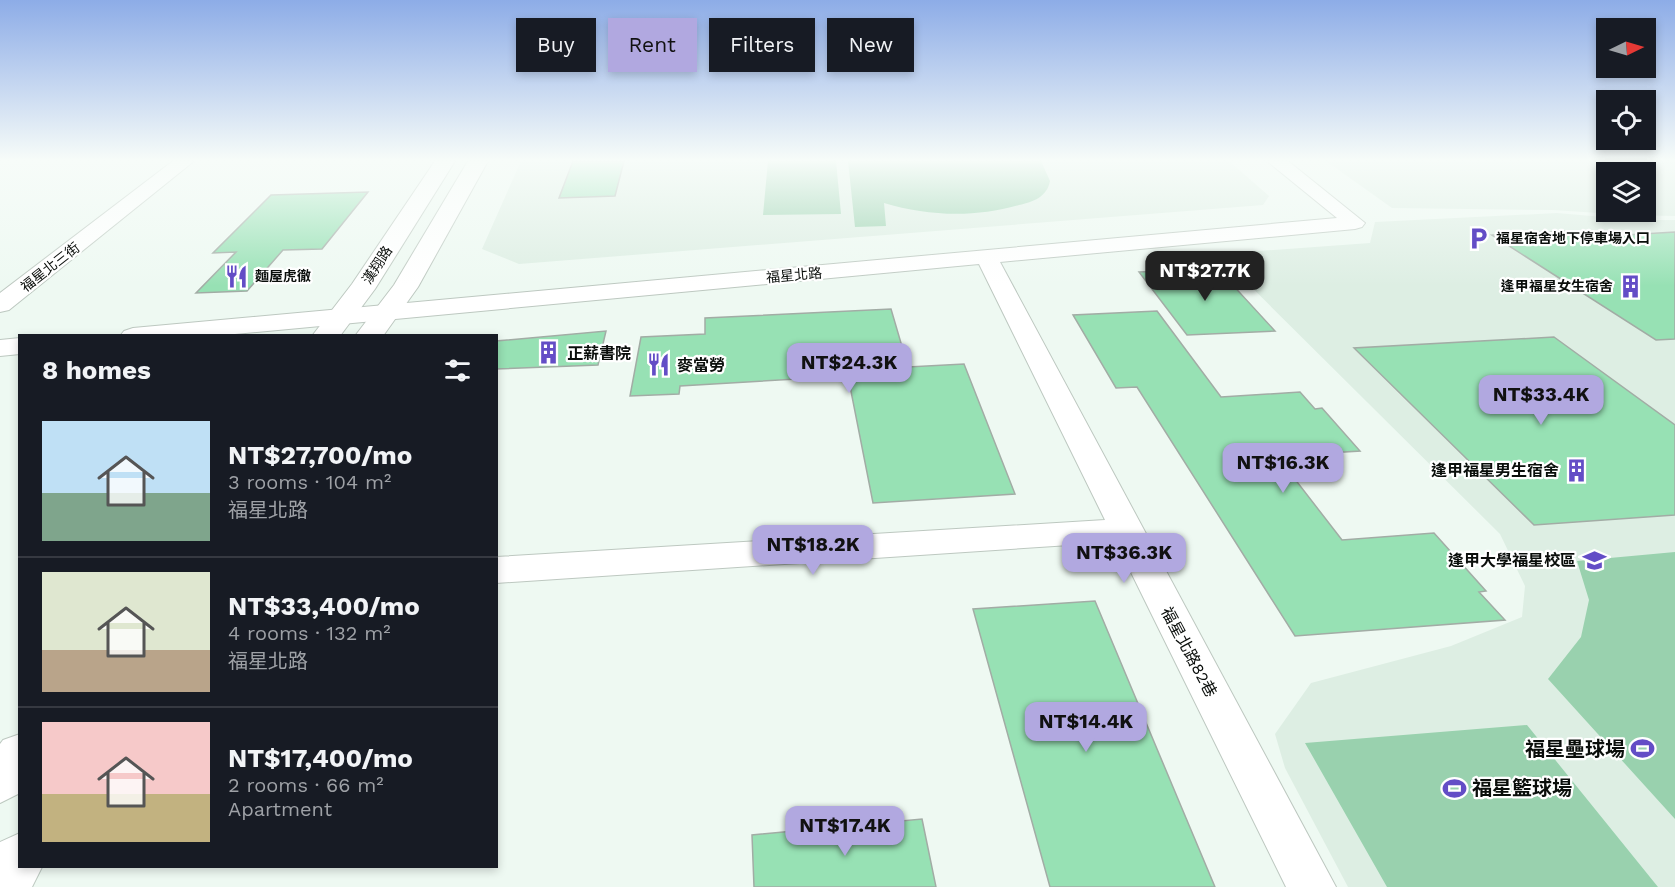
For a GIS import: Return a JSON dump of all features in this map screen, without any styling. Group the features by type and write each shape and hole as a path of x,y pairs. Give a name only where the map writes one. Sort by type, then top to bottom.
{"street":[{"name":"福星北三街","path":"0,305 132,202"},
{"name":"漢翔路","path":"332,327 366,282 418,202"},
{"path":"371,334 405,287 454,202"},
{"name":"福星北路","path":"177,334 332,327 387,313 1355,222 1330,202"},
{"name":"福星北路82巷","path":"986,256 1312,887"},
{"path":"0,348 18,346"},
{"path":"498,570 1126,530"},
{"path":"0,781 18,758"},
{"path":"1,887 18,861"}],"shaded area":[{"path":"503,202 1265,202 1263,205 519,264 482,249"},
{"path":"1384,202 1596,202 1596,213 1553,210 1392,208"},
{"path":"1656,202 1675,202 1675,216 1656,216"},
{"name":"逢甲大學福星校區","path":"1557,213 1596,216 1596,222 1675,220 1675,887 1348,887 1285,768 1275,734 1311,683 1451,646 1522,617 1525,586 1500,534 1218,254 1370,243 1375,222"}],"green space":[{"path":"764,202 840,202 841,214 763,215"},
{"path":"852,202 1028,202 968,214 917,211 884,203 886,226 855,227"},
{"name":"福星壘球場","path":"1675,552 1675,819 1548,679 1581,637 1589,600 1577,561"},
{"name":"福星籃球場","path":"1527,725 1658,887 1387,887 1305,743"}],"building":[{"path":"264,202 360,202 322,249 283,250 247,291 196,293 236,252 213,253"},
{"name":"逢甲福星女生宿舍","path":"1564,231 1576,238 1675,232 1675,339 1656,340 1492,235"},
{"path":"1218,269 1275,331 1187,335 1139,272"},
{"path":"891,309 908,367 964,364 1015,494 873,503 848,376 680,386 679,394 630,396 641,337 705,334 705,318"},
{"path":"1157,311 1221,397 1300,392 1315,409 1322,408 1360,451 1277,456 1342,540 1434,533 1486,591 1479,592 1505,620 1295,636 1137,387 1116,388 1073,315"},
{"name":"正薪書院","path":"606,331 598,365 498,369 498,341"},
{"name":"逢甲福星男生宿舍","path":"1554,337 1675,425 1675,515 1534,525 1354,348"},
{"path":"1095,601 1215,887 1050,887 973,609"},
{"path":"922,819 936,887 754,887 752,835"}],"place":[{"name":"福星宿舍地下停車場入口","path":"1478,238"},
{"name":"麵屋虎徹","path":"237,276"},
{"name":"逢甲福星女生宿舍","path":"1631,286"},
{"name":"正薪書院","path":"549,353"},
{"name":"麥當勞","path":"659,365"},
{"name":"逢甲福星男生宿舍","path":"1577,470"},
{"name":"逢甲大學福星校區","path":"1594,560"},
{"name":"福星壘球場","path":"1643,749"},
{"name":"福星籃球場","path":"1454,788"}]}
